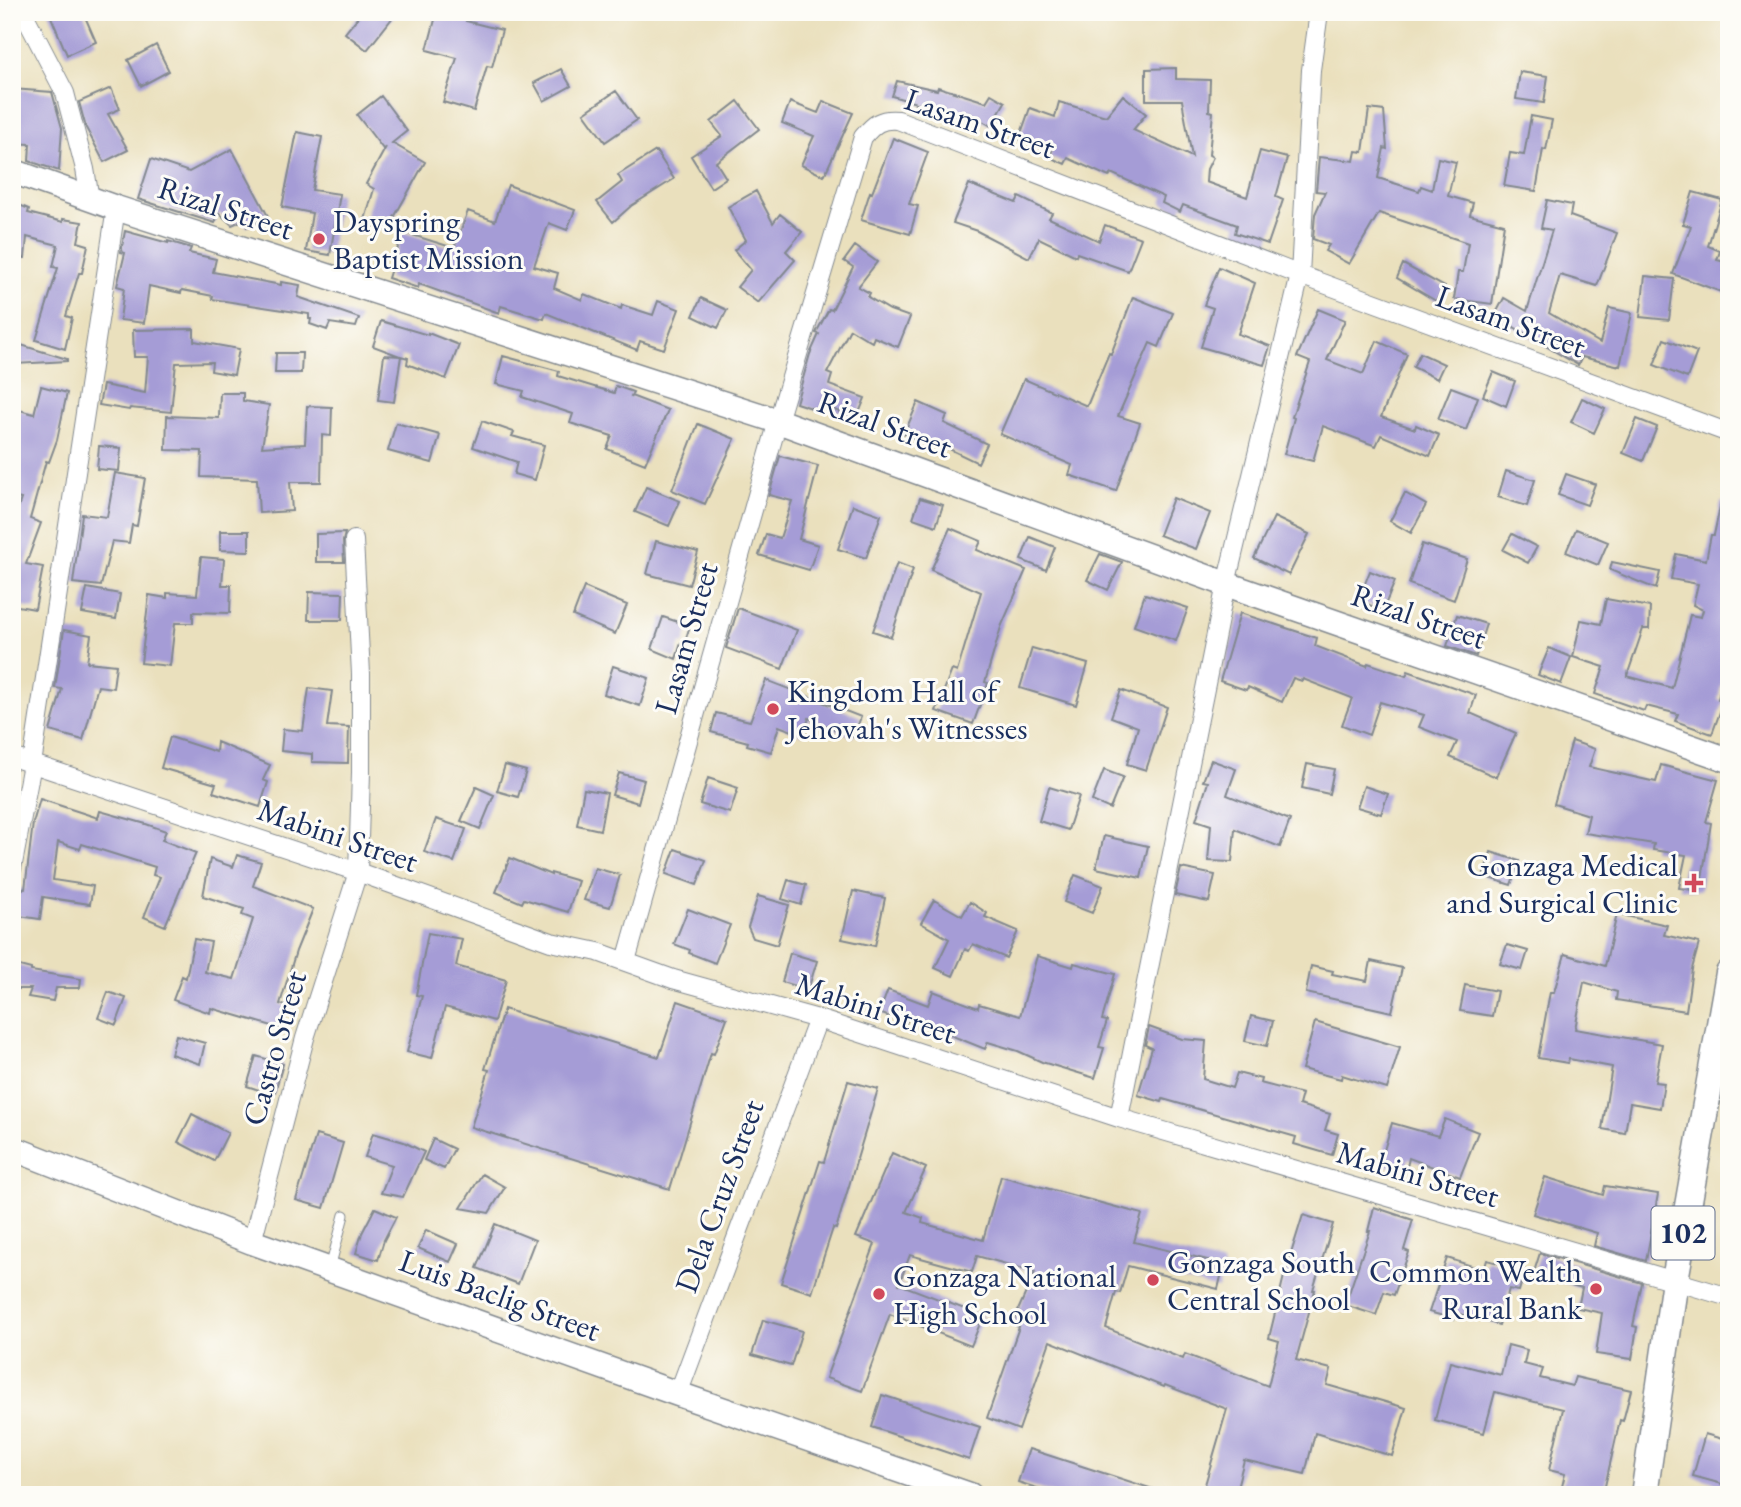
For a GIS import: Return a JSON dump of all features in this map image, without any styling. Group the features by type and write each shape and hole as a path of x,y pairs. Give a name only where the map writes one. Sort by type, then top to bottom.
{"main road":[{"name":"102","path":"1644,1495 1675,1280 1729,973"}],"street":[{"path":"23,12 65,93 90,199"},
{"path":"1118,1118 1226,584 1300,275 1311,70 1319,12"},
{"name":"Lasam Street","path":"626,961 778,421 863,137 881,120 898,120 1300,275 1729,433"},
{"name":"Rizal Street","path":"12,172 778,421 1226,584 1729,760"},
{"path":"12,869 32,764 116,208"},
{"name":"Castro Street","path":"252,1242 305,1038 358,872 361,686 355,540"},
{"name":"Mabini Street","path":"12,757 358,872 551,942 626,961 673,979 818,1019 1118,1118 1729,1297"},
{"name":"Dela Cruz Street","path":"678,1394 818,1019"},
{"name":"Luis Baclig Street","path":"12,1148 252,1242 970,1495"}],"lane":[{"path":"330,1269 344,1215"}],"building":[{"path":"49,12 83,12 96,42 67,55"},
{"path":"362,12 397,12 367,50 345,33"},
{"path":"437,12 469,12 466,21 502,30 492,67 487,66 474,111 443,102 457,58 427,50"},
{"path":"156,45 169,71 141,86 128,60"},
{"path":"1176,68 1176,79 1210,80 1209,111 1213,112 1209,155 1213,157 1207,169 1206,182 1247,197 1260,151 1287,158 1276,197 1283,200 1268,244 1235,233 1237,225 1183,205 1180,212 1162,203 1164,197 1111,173 1109,177 1068,158 1065,164 1049,157 1052,151 1019,139 1030,108 1055,117 1059,102 1106,116 1123,95 1146,114 1133,130 1192,157 1182,100 1146,100 1146,69"},
{"path":"561,69 571,86 544,101 534,83"},
{"path":"1520,72 1548,76 1544,103 1516,99"},
{"path":"897,81 937,90 938,87 986,102 991,94 1005,102 991,126 969,113 968,118 892,96"},
{"path":"111,88 120,109 108,114 128,150 104,162 86,128 79,102"},
{"path":"12,89 52,92 62,128 59,171 29,161 30,144 12,143"},
{"path":"616,91 637,120 605,142 584,113"},
{"path":"381,96 407,131 392,143 425,162 387,230 364,223 374,189 366,184 386,147 383,149 357,115"},
{"path":"738,101 759,129 716,162 726,178 711,188 691,156 722,136 711,122"},
{"path":"823,101 853,113 824,176 801,165 814,136 782,123 790,102 818,113"},
{"path":"1369,109 1384,111 1387,149 1384,148 1378,178 1419,191 1421,186 1432,190 1438,158 1456,162 1448,196 1473,203 1470,215 1504,224 1492,304 1454,299 1458,272 1463,272 1468,243 1379,213 1349,264 1325,251 1329,245 1313,239 1315,214 1325,192 1316,191 1319,157 1354,161 1356,151 1363,152"},
{"path":"1531,116 1552,120 1546,150 1543,149 1536,191 1504,186 1510,153 1524,155"},
{"path":"297,132 322,137 312,190 340,194 330,255 306,251 312,213 282,207"},
{"path":"893,138 928,152 909,204 918,206 910,234 861,220"},
{"path":"232,149 268,216 247,227 243,220 232,225 219,213 215,223 138,199 151,159 189,172"},
{"path":"656,151 674,179 631,206 613,222 597,202 622,182 618,175"},
{"path":"969,184 1016,203 1019,197 1052,213 1049,218 1099,241 1105,225 1141,238 1128,271 1077,253 1076,256 1039,238 1029,258 977,231 953,223"},
{"path":"508,185 575,210 567,230 549,223 534,266 558,273 554,288 582,300 584,294 621,309 622,305 653,315 658,301 679,309 664,349 640,341 637,350 546,313 544,319 501,306 499,313 419,284 418,288 388,278 403,232 454,248 468,211 495,221"},
{"path":"756,191 773,223 780,214 802,232 786,251 795,260 758,303 737,287 751,270 734,250 746,240 728,207"},
{"path":"1693,192 1722,200 1708,246 1720,251 1717,260 1729,263 1729,295 1673,274 1691,226 1683,224"},
{"path":"1547,200 1572,205 1570,216 1617,233 1597,286 1560,275 1549,313 1600,343 1609,308 1632,313 1620,366 1582,357 1578,365 1512,326 1510,331 1492,321 1504,298 1527,311 1552,230 1541,228"},
{"path":"12,202 29,209 28,213 63,222 63,219 82,222 78,242 88,245 82,273 79,273 66,316 72,318 65,349 36,340 58,268 53,267 58,245 27,237 25,258 12,258"},
{"path":"125,231 191,248 189,253 216,259 213,272 281,285 281,282 300,285 298,297 359,318 356,327 330,323 327,330 310,324 309,314 149,286 144,323 120,320 124,288 117,286 125,253 121,252"},
{"path":"855,246 877,262 858,287 870,293 868,297 890,310 910,317 898,347 874,337 872,342 850,329 827,373 832,375 829,385 865,398 857,418 823,406 821,411 796,403 810,354 819,334 816,333 829,309 832,310 853,267 844,261"},
{"path":"1403,264 1445,287 1436,301 1397,278"},
{"path":"1219,267 1255,283 1238,334 1270,346 1264,365 1201,347 1213,308 1204,305"},
{"path":"1645,276 1674,279 1669,320 1640,317"},
{"path":"1133,297 1173,313 1159,347 1150,343 1118,416 1140,423 1116,491 1069,475 1072,465 1000,434 1024,379 1087,406"},
{"path":"701,298 727,310 718,328 693,316"},
{"path":"1318,309 1345,320 1327,360 1363,374 1377,341 1407,354 1381,417 1415,429 1416,425 1439,435 1430,456 1381,435 1376,446 1323,426 1313,461 1284,454 1294,418 1292,417 1310,362 1297,357"},
{"path":"381,321 428,333 459,345 446,379 407,364 408,358 401,356 394,402 378,400 384,355 400,356 373,346"},
{"path":"194,329 194,341 239,349 234,375 211,371 212,362 176,363 171,412 99,405 103,385 145,393 148,357 134,357 133,330"},
{"path":"1664,339 1697,352 1687,378 1654,365"},
{"path":"21,345 67,359 67,361 16,364"},
{"path":"276,353 302,353 301,373 275,373"},
{"path":"1420,353 1444,364 1437,379 1413,367"},
{"path":"503,356 559,371 558,376 614,393 616,386 633,392 631,396 668,410 645,464 607,449 612,436 570,423 573,414 522,397 524,391 496,384"},
{"path":"1493,372 1515,381 1506,406 1483,396"},
{"path":"41,386 67,393 57,440 49,462 46,461 30,519 41,523 26,564 43,567 35,609 12,605 12,525 21,499 12,497 12,408 34,414"},
{"path":"1451,387 1478,397 1466,430 1438,419"},
{"path":"220,393 243,393 243,401 269,405 262,447 305,444 307,406 332,407 331,436 322,435 321,482 290,482 292,511 259,513 257,479 201,477 202,451 166,450 167,416 219,418"},
{"path":"1582,398 1605,409 1594,433 1571,422"},
{"path":"918,402 947,415 944,423 987,444 978,463 935,442 933,447 904,434"},
{"path":"1637,419 1657,427 1643,461 1623,453"},
{"path":"482,421 514,432 512,436 544,445 535,480 514,474 517,462 473,447"},
{"path":"396,423 440,435 432,463 388,451"},
{"path":"698,424 735,439 705,504 672,490"},
{"path":"99,446 121,448 119,471 97,469"},
{"path":"780,456 818,466 799,539 818,545 809,570 759,555 766,534 780,538 792,501 769,495"},
{"path":"1506,471 1535,480 1527,506 1498,497"},
{"path":"115,473 145,478 137,526 132,525 129,543 112,541 101,586 73,583 82,514 107,517"},
{"path":"1566,474 1595,484 1587,505 1558,495"},
{"path":"646,487 680,501 669,526 635,512"},
{"path":"1405,493 1426,505 1411,533 1390,521"},
{"path":"920,498 943,505 936,526 913,518"},
{"path":"1173,498 1210,513 1196,549 1159,535"},
{"path":"1721,502 1729,503 1729,654 1718,699 1724,701 1712,734 1675,721 1678,714 1646,706 1644,711 1595,694 1604,667 1573,657 1581,620 1601,624 1606,599 1650,607 1649,629 1643,629 1627,676 1672,688 1690,615 1701,617 1703,610 1693,605 1698,584 1671,579 1676,554 1706,560"},
{"path":"853,505 881,515 866,558 838,549"},
{"path":"1274,517 1309,534 1289,575 1254,558"},
{"path":"950,528 981,541 977,550 1026,570 1001,627 985,682 988,683 973,724 936,711 952,670 957,672 981,592 931,570"},
{"path":"1576,529 1608,542 1598,565 1566,552"},
{"path":"220,531 249,531 249,551 220,550"},
{"path":"345,533 344,562 316,562 316,534"},
{"path":"1512,534 1537,547 1528,563 1503,550"},
{"path":"1030,537 1055,547 1046,570 1021,560"},
{"path":"656,541 698,552 689,585 647,574"},
{"path":"1422,544 1467,559 1454,600 1409,584"},
{"path":"1100,554 1122,562 1108,590 1087,580"},
{"path":"201,557 224,559 222,585 231,585 230,613 193,612 193,623 175,623 170,666 141,663 149,595 167,598 167,593 197,595"},
{"path":"1612,562 1660,572 1656,589 1610,570"},
{"path":"897,563 913,569 891,637 873,631"},
{"path":"1370,571 1395,581 1383,610 1358,601"},
{"path":"584,587 627,605 615,634 573,616"},
{"path":"87,588 120,594 116,619 82,613"},
{"path":"309,592 343,593 342,620 308,620"},
{"path":"1145,594 1188,608 1176,641 1134,626"},
{"path":"738,608 797,630 782,669 726,648"},
{"path":"1240,613 1317,638 1315,646 1367,666 1368,663 1406,676 1408,671 1476,695 1470,713 1516,733 1496,777 1450,757 1457,742 1419,727 1424,715 1380,702 1369,735 1342,725 1352,698 1303,679 1293,678 1282,702 1248,687 1246,690 1220,681"},
{"path":"1457,615 1486,624 1476,656 1447,646"},
{"path":"663,617 690,626 676,659 652,649"},
{"path":"64,630 91,635 87,662 116,665 113,688 98,686 83,740 50,731 62,689 55,688"},
{"path":"1032,648 1088,664 1076,705 1020,688"},
{"path":"1549,648 1571,657 1561,684 1538,675"},
{"path":"613,666 649,678 640,706 604,694"},
{"path":"766,680 861,717 853,737 809,718 803,735 779,726 771,752 747,745 748,742 711,732 716,713 750,721"},
{"path":"309,688 332,691 327,726 349,727 348,763 312,762 312,754 281,751 283,729 303,731"},
{"path":"1121,690 1167,707 1146,770 1127,764 1138,727 1111,717"},
{"path":"170,737 216,752 217,742 270,765 263,780 268,782 260,807 213,792 216,784 161,768"},
{"path":"1572,741 1595,749 1589,767 1656,782 1661,765 1718,780 1706,822 1711,823 1700,891 1679,888 1686,855 1653,850 1654,844 1585,833 1589,815 1554,804"},
{"path":"1211,760 1236,769 1227,795 1290,820 1280,847 1235,829 1232,862 1208,861 1211,825 1196,820 1208,782 1203,781"},
{"path":"1307,764 1334,769 1329,794 1302,788"},
{"path":"505,765 526,771 518,797 497,791"},
{"path":"1104,770 1123,777 1110,809 1092,801"},
{"path":"619,773 644,780 638,803 612,795"},
{"path":"708,778 738,788 730,813 700,804"},
{"path":"1364,786 1388,794 1381,814 1357,807"},
{"path":"476,787 494,795 480,829 461,821"},
{"path":"1049,787 1079,796 1068,830 1039,821"},
{"path":"584,789 607,793 600,830 577,825"},
{"path":"40,799 98,818 100,811 146,824 166,831 162,840 196,853 165,926 144,917 160,877 153,875 155,867 82,844 80,849 58,842 53,880 93,886 90,904 43,897 40,919 12,915 14,888 25,889 33,823"},
{"path":"436,819 466,829 454,862 424,852"},
{"path":"1104,836 1148,846 1141,878 1096,868"},
{"path":"675,849 706,860 697,885 666,874"},
{"path":"1491,852 1519,861 1511,885 1483,876"},
{"path":"237,855 261,862 253,886 313,909 296,951 280,1004 286,1006 279,1028 211,1008 210,1013 173,1000 182,976 186,978 194,939 211,942 205,972 234,979 253,919 242,915 244,909 203,896 210,859 233,867"},
{"path":"510,858 551,875 578,881 568,912 524,899 522,903 496,892"},
{"path":"595,868 620,875 610,907 584,900"},
{"path":"1181,868 1215,875 1209,902 1175,895"},
{"path":"1075,875 1103,886 1092,913 1064,902"},
{"path":"788,880 806,885 801,905 782,899"},
{"path":"853,891 885,898 875,946 842,939"},
{"path":"758,896 789,905 777,945 753,938 748,927"},
{"path":"934,900 962,916 970,902 987,913 985,917 1018,931 1006,958 973,944 969,951 965,949 953,976 935,968 949,939 921,923"},
{"path":"688,909 730,925 715,963 674,944"},
{"path":"1617,914 1667,925 1664,935 1699,943 1686,1011 1616,1000 1617,992 1584,982 1575,1029 1662,1044 1655,1082 1664,1083 1660,1108 1630,1103 1625,1133 1602,1129 1612,1067 1569,1059 1568,1063 1538,1058 1550,992 1554,992 1565,954 1605,966"},
{"path":"428,933 462,939 456,966 506,980 494,1021 445,1007 432,1058 407,1052 422,996 416,995"},
{"path":"1507,945 1528,951 1522,970 1500,964"},
{"path":"790,953 817,961 808,990 782,982"},
{"path":"1037,956 1073,967 1074,963 1115,974 1102,1020 1107,1021 1099,1047 1104,1048 1095,1078 988,1042 985,1049 908,1018 906,1023 879,1013 888,990 928,1005 933,991 978,1008 979,1004 1020,1016"},
{"path":"1371,961 1402,968 1392,1012 1306,993 1311,966 1333,971 1332,974 1367,981"},
{"path":"12,964 31,971 81,979 80,988 56,988 53,1001 28,997 31,989 12,989"},
{"path":"1465,985 1497,991 1492,1016 1460,1011"},
{"path":"108,992 126,998 116,1025 98,1018"},
{"path":"678,1001 727,1018 714,1054 711,1053 670,1189 471,1127 489,1070 485,1069 504,1009 659,1057"},
{"path":"1251,1016 1273,1021 1267,1046 1245,1041"},
{"path":"1315,1022 1400,1047 1387,1089 1342,1075 1341,1079 1302,1069"},
{"path":"1149,1027 1182,1039 1206,1041 1203,1079 1232,1088 1237,1073 1261,1079 1260,1083 1302,1094 1299,1105 1330,1114 1325,1130 1338,1134 1332,1155 1294,1144 1296,1137 1163,1099 1162,1102 1138,1095 1152,1048 1145,1045"},
{"path":"176,1035 205,1043 200,1064 171,1054"},
{"path":"256,1056 283,1064 274,1095 247,1086"},
{"path":"848,1081 878,1089 836,1229 833,1228 812,1293 781,1283 820,1161 824,1162"},
{"path":"192,1114 228,1133 214,1161 178,1142"},
{"path":"1445,1119 1478,1132 1460,1177 1409,1158 1406,1171 1380,1164 1392,1123 1438,1136"},
{"path":"373,1133 404,1142 424,1152 403,1197 381,1193 392,1165 365,1157"},
{"path":"316,1135 343,1143 324,1208 296,1200"},
{"path":"433,1139 454,1149 444,1169 424,1160"},
{"path":"892,1153 926,1168 906,1212 923,1218 922,1223 983,1240 1001,1176 1142,1214 1134,1242 1224,1264 1218,1289 1128,1266 1120,1293 1116,1292 1106,1328 1183,1359 1185,1354 1268,1386 1279,1341 1269,1338 1303,1215 1333,1224 1296,1360 1331,1369 1327,1385 1406,1408 1392,1456 1315,1433 1305,1474 1244,1460 1235,1495 1202,1495 1227,1409 1050,1341 1019,1430 987,1418 1019,1327 1012,1324 1035,1272 977,1256 972,1272 910,1255 899,1284 983,1316 971,1346 890,1314 862,1391 826,1378 875,1244 856,1237"},
{"path":"482,1174 505,1187 489,1213 461,1208"},
{"path":"1545,1177 1603,1195 1605,1186 1658,1194 1646,1261 1594,1246 1597,1233 1533,1214"},
{"path":"1374,1207 1413,1220 1404,1250 1409,1252 1394,1295 1384,1292 1376,1315 1345,1305 1370,1231"},
{"path":"375,1208 396,1217 384,1240 378,1260 356,1253 362,1233"},
{"path":"495,1224 535,1240 518,1284 477,1268"},
{"path":"426,1230 458,1244 450,1262 418,1248"},
{"path":"1540,1253 1642,1283 1633,1326 1637,1327 1632,1359 1596,1354 1602,1313 1578,1308 1582,1288 1533,1275"},
{"path":"1447,1258 1484,1270 1487,1260 1525,1270 1519,1291 1509,1289 1499,1325 1456,1313 1454,1319 1429,1312"},
{"path":"763,1320 802,1331 791,1366 752,1355"},
{"path":"1508,1345 1527,1350 1524,1364 1543,1369 1540,1378 1572,1386 1575,1377 1631,1390 1623,1421 1620,1420 1603,1495 1560,1495 1565,1474 1549,1470 1563,1409 1495,1392 1484,1433 1435,1420 1450,1362 1501,1375"},
{"path":"882,1395 980,1427 969,1460 872,1427"},
{"path":"1705,1434 1729,1441 1729,1486 1693,1476"},
{"path":"1029,1449 1159,1491 1159,1495 1059,1495 1018,1482"}],"place":[{"name":"Dayspring Baptist Mission","path":"319,239"},
{"name":"Kingdom Hall of Jehovah's Witnesses","path":"773,709"},
{"name":"Gonzaga Medical and Surgical Clinic","path":"1694,883"},
{"name":"Gonzaga South Central School","path":"1153,1280"},
{"name":"Common Wealth Rural Bank","path":"1596,1289"},
{"name":"Gonzaga National High School","path":"879,1294"}]}
